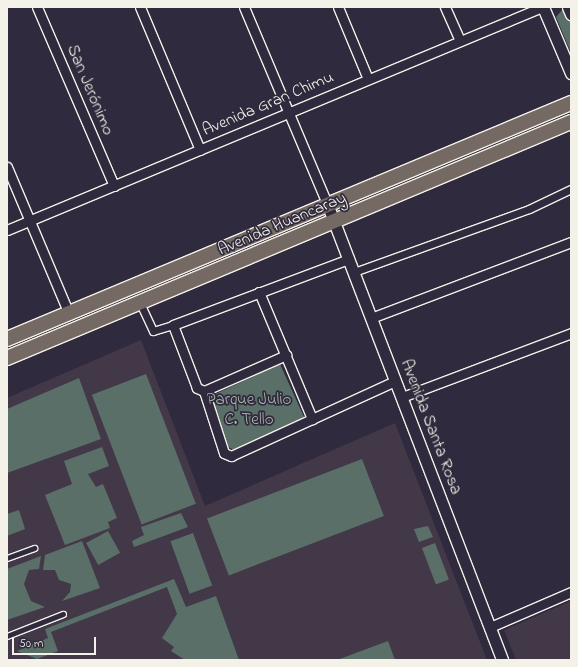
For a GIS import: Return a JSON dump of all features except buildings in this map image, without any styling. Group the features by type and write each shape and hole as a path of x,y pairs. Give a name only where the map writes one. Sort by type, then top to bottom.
{"main road":[{"name":"Avenida Huancaray","path":"7,339 328,206 571,103"},
{"name":"Avenida Huancaray","path":"7,358 571,122"}],"street":[{"name":"San Jerónimo","path":"37,7 114,186"},
{"path":"140,7 200,150"},
{"path":"244,7 328,206"},
{"path":"338,7 368,80"},
{"path":"445,7 460,41"},
{"name":"Avenida Gran Chimu","path":"7,230 543,7"},
{"path":"543,7 571,73"},
{"path":"568,7 571,14"},
{"path":"7,167 69,314"},
{"path":"354,272 529,209 571,189"},
{"name":"Avenida Santa Rosa","path":"328,206 502,660"},
{"path":"371,318 571,242"},
{"path":"140,303 153,332 349,259"},
{"path":"260,292 312,419"},
{"path":"173,325 197,388 204,391 286,355"},
{"path":"402,397 571,333"},
{"path":"204,391 227,455 312,419 395,381"},
{"path":"490,627 571,592"}],"lane":[{"path":"7,558 34,548"},
{"path":"7,636 63,614"}],"shaded area":[{"path":"141,340 205,506 395,423 487,660 7,660 7,398"},
{"path":"571,601 571,660 516,660 504,630"}],"green space":[{"path":"562,10 567,13 571,22 571,53 556,17"},
{"name":"Parque Julio C. Tello","path":"280,364 304,417 235,451 227,446 211,396"},
{"path":"146,374 196,504 142,525 92,395"},
{"path":"79,378 101,439 7,473 7,409"},
{"path":"102,447 109,466 88,474 96,487 103,484 117,518 108,522 110,528 65,545 45,495 72,484 64,461"},
{"path":"362,459 384,516 229,575 207,518"},
{"path":"19,510 25,529 7,536 7,514"},
{"path":"181,513 188,527 134,547 132,541 144,535 141,527"},
{"path":"428,526 433,537 419,542 414,529"},
{"path":"108,531 120,553 98,565 86,543"},
{"path":"193,533 212,586 190,594 170,541"},
{"path":"82,541 100,588 62,601 70,592 71,584 59,580 55,570 43,570 45,555"},
{"path":"435,543 449,579 436,584 422,548"},
{"path":"41,556 39,569 29,570 24,584 31,601 45,607 7,620 7,569"},
{"path":"174,579 186,607 216,596 239,660 185,660 171,651 174,647 162,638 177,614 167,587 51,632 58,651 37,659 17,651 48,638 45,629"},
{"path":"388,641 395,660 337,660 361,651"}]}
